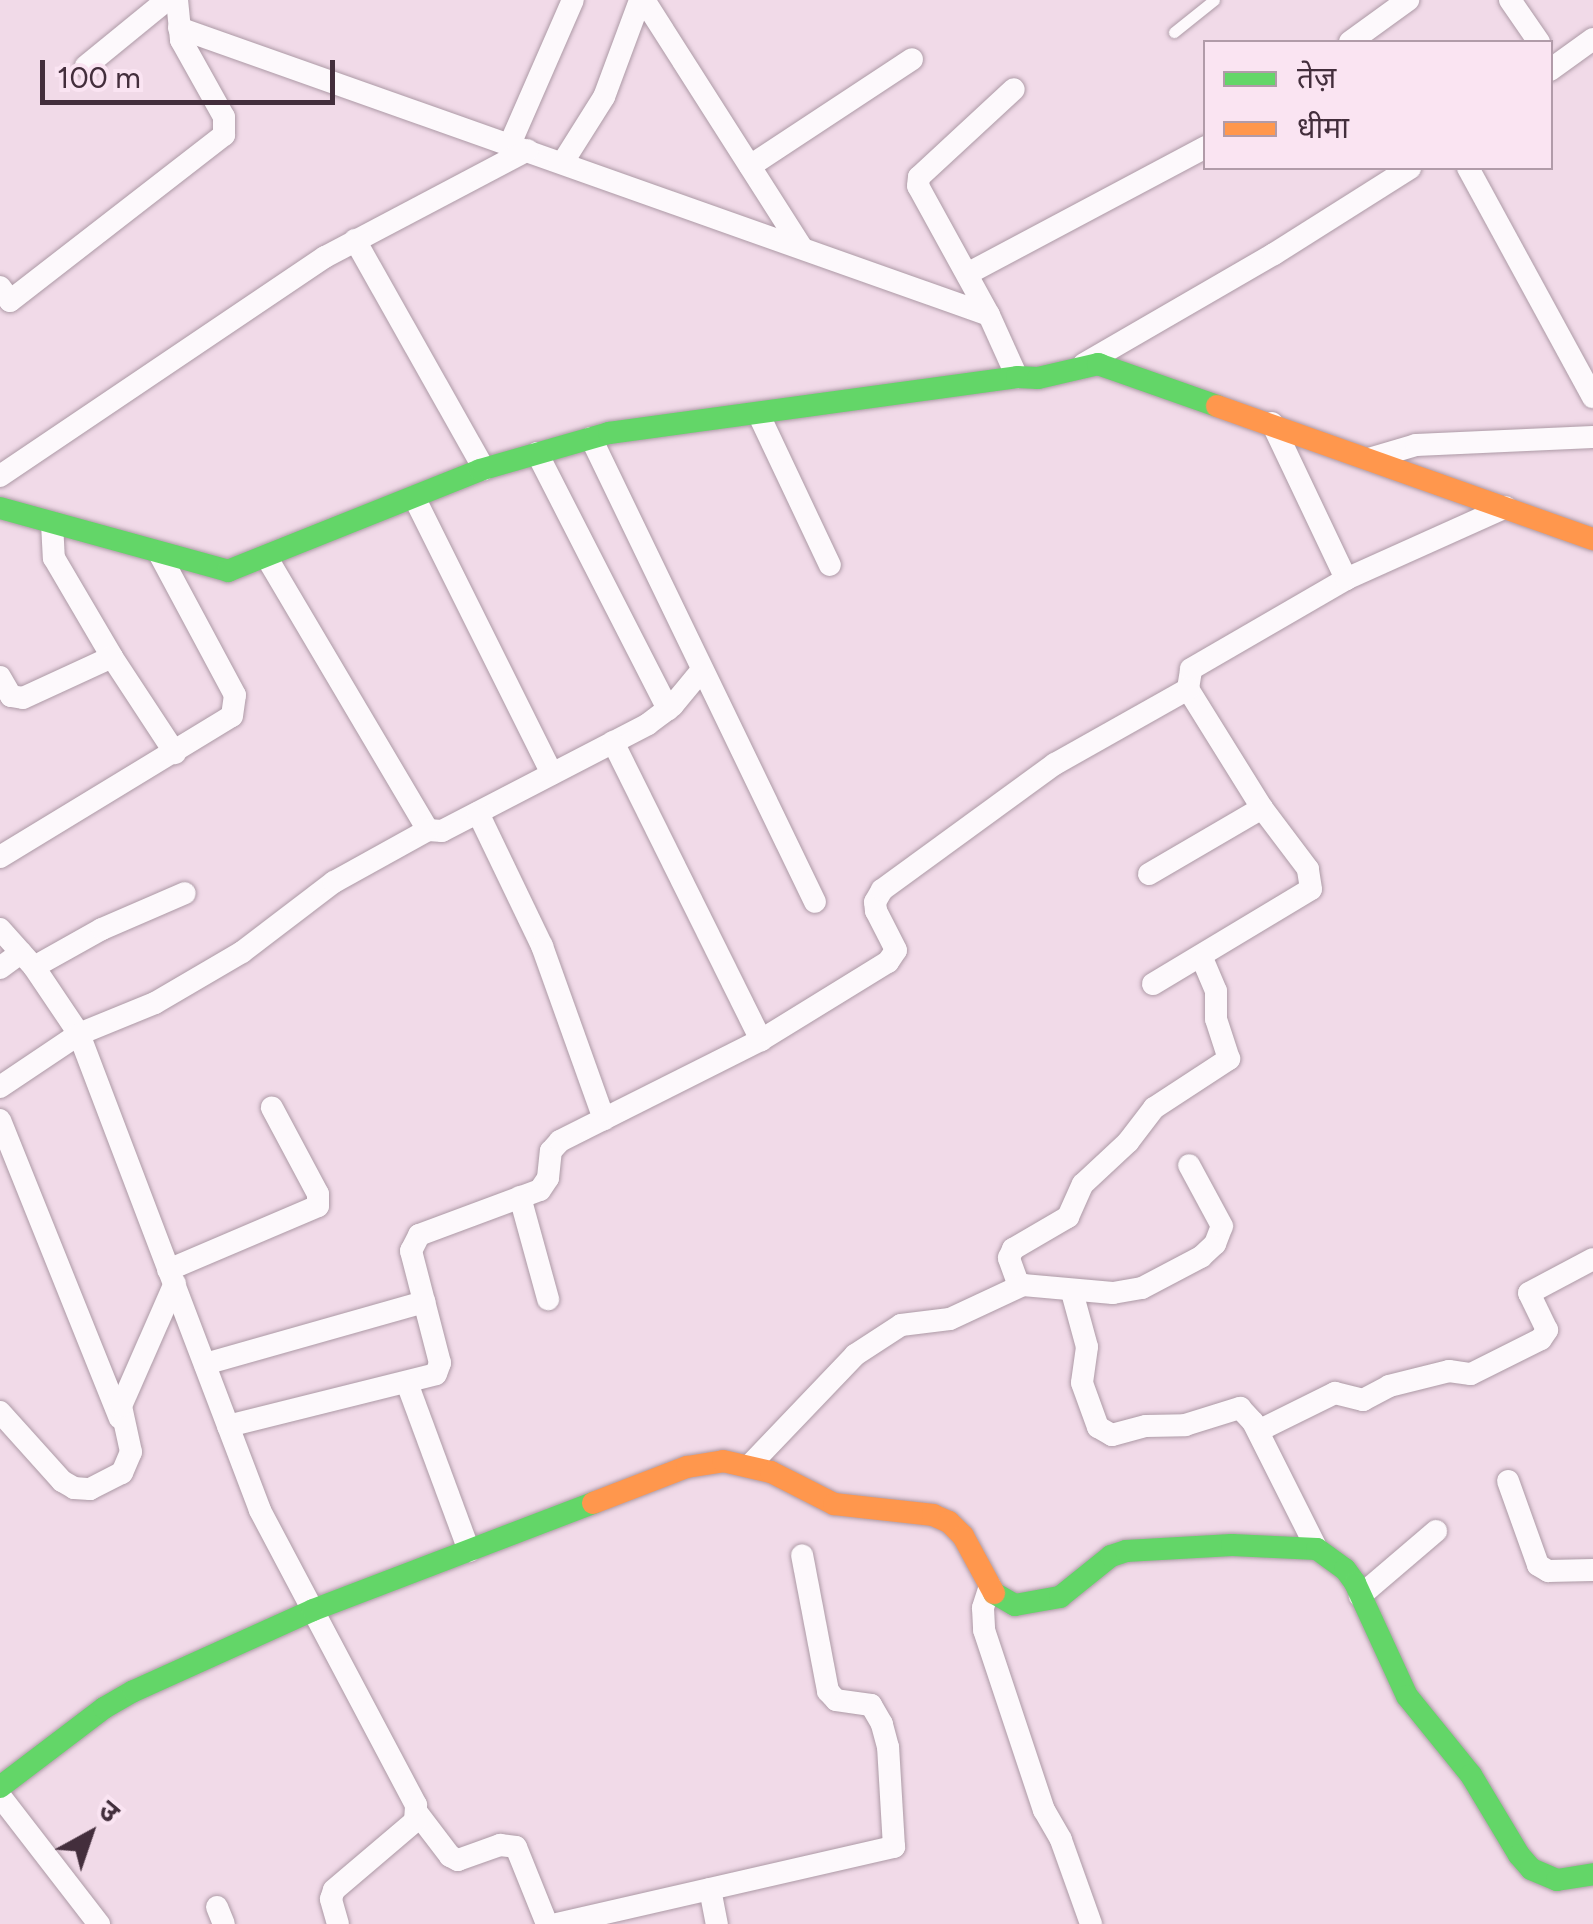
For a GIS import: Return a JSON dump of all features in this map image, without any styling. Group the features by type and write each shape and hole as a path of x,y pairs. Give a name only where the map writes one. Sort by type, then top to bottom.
{"street":[{"path":"86,66 166,0"},
{"path":"3,299 224,135 224,117 189,60 177,0"},
{"path":"0,476 355,240 519,147 573,0"},
{"path":"562,162 604,98 642,0"},
{"path":"642,0 802,248"},
{"path":"1353,40 1408,0"},
{"path":"1510,0 1538,40"},
{"path":"180,28 988,315"},
{"path":"1553,64 1593,39"},
{"path":"750,166 912,60"},
{"path":"1014,90 919,176 918,186 1018,377"},
{"path":"967,274 1203,149"},
{"path":"0,508 212,570 244,568 484,469 591,438 1018,377 1038,378 1084,364 1274,254 1407,170"},
{"path":"1469,170 1593,397"},
{"path":"355,240 484,469"},
{"path":"1084,364 1116,368 1593,538"},
{"path":"758,413 830,566"},
{"path":"1272,424 1346,579"},
{"path":"1372,458 1416,445 1593,437"},
{"path":"591,438 815,902"},
{"path":"537,453 668,709"},
{"path":"414,497 552,774"},
{"path":"1153,984 1311,889 1308,870 1262,808 1188,689 1188,678 1198,662 1346,579 1506,507"},
{"path":"52,523 54,558 175,753"},
{"path":"0,857 225,723 236,706 235,694 160,554"},
{"path":"267,558 428,830"},
{"path":"0,676 11,696 24,698 112,657"},
{"path":"0,1087 79,1034 170,995 242,952 334,882 428,830 442,831 614,742 668,709 702,670"},
{"path":"228,1426 431,1377 438,1369 411,1251 414,1240 545,1185 554,1146 762,1040 894,957 894,941 876,911 875,902 882,890 1055,764 1188,689"},
{"path":"614,742 762,1040"},
{"path":"1149,874 1262,808"},
{"path":"478,813 542,946 604,1119"},
{"path":"0,968 28,960 186,893"},
{"path":"0,929 28,960 79,1034 264,1520 418,1814 450,1856 458,1860 500,1845 516,1848 547,1924"},
{"path":"1019,1286 1009,1258 1013,1249 1068,1217 1082,1184 1128,1142 1154,1108 1230,1059 1216,1018 1216,991 1201,956"},
{"path":"121,1418 121,1406 171,1276 318,1206 318,1194 272,1108"},
{"path":"0,1120 121,1418 131,1452 130,1463 122,1473 90,1489 62,1482 2,1418"},
{"path":"750,1464 876,1337 901,1325 950,1320 1019,1286 1072,1292 1142,1288 1200,1257 1215,1244 1222,1226 1189,1165"},
{"path":"520,1197 548,1299"},
{"path":"1258,1432 1335,1393 1362,1400 1389,1386 1449,1371 1471,1374 1541,1339 1547,1330 1530,1293 1593,1258"},
{"path":"1072,1292 1087,1347 1082,1383 1094,1420 1104,1432 1185,1425 1240,1408 1258,1432 1317,1549 1345,1569 1407,1696 1471,1775 1519,1855 1531,1869 1557,1880 1593,1874"},
{"path":"205,1364 424,1302"},
{"path":"407,1383 469,1551"},
{"path":"0,1787 104,1708 134,1691 313,1610 687,1467 723,1461 750,1464 834,1504 933,1515 949,1522 963,1536 996,1596 1015,1605 1060,1597 1110,1556 1126,1551 1232,1545 1317,1549"},
{"path":"1508,1481 1538,1566 1548,1571 1593,1570"},
{"path":"1360,1596 1436,1531"},
{"path":"558,1924 889,1849 897,1839 882,1724 871,1705 836,1700 828,1691 802,1554"},
{"path":"990,1586 982,1608 984,1630 1044,1810 1066,1852 1090,1924"},
{"path":"0,1796 100,1924"},
{"path":"338,1924 331,1899 334,1890 418,1814"},
{"path":"710,1889 717,1924"}],"lane":[{"path":"1174,32 1214,0"}],"traffic: fast":[{"path":"0,508 228,571 480,470 609,433 1017,377 1038,378 1098,364 1217,406"},
{"path":"0,1787 104,1708 134,1691 313,1610 593,1503"},
{"path":"994,1593 1015,1605 1060,1597 1111,1556 1126,1551 1232,1545 1317,1549 1345,1569 1355,1583 1407,1696 1471,1775 1519,1855 1531,1869 1557,1880 1593,1874"}],"traffic: slow":[{"path":"1217,406 1593,539"},
{"path":"593,1503 687,1467 723,1461 771,1472 834,1504 933,1515 949,1522 963,1536 994,1593"}]}
